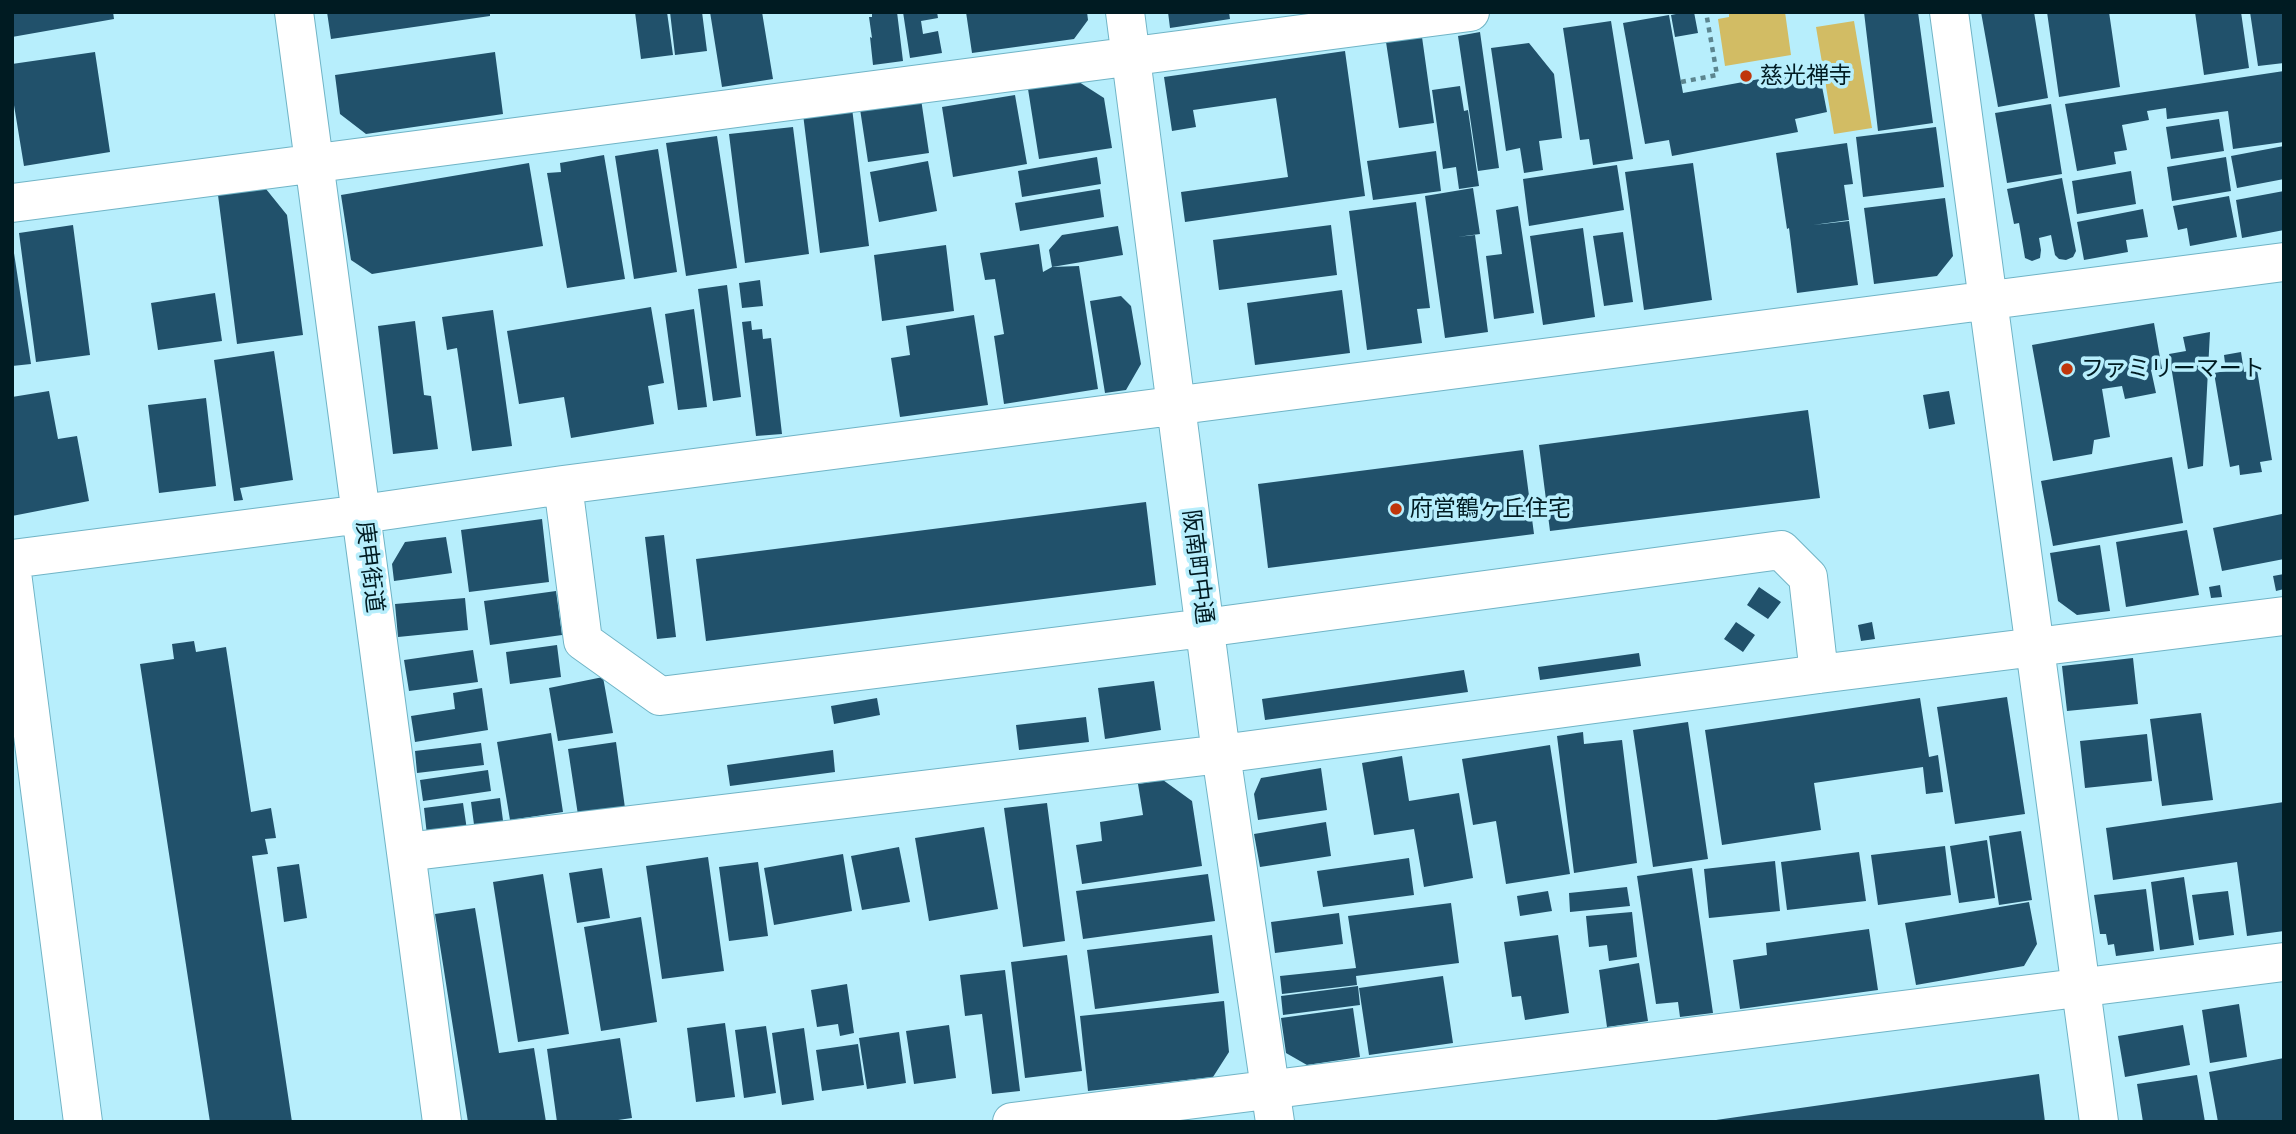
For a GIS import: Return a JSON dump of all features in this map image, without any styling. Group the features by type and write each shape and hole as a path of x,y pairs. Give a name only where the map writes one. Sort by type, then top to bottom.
{"street":[{"name":"庚申街道","path":"294,12 442,1122"},
{"name":"阪南町中通","path":"1125,12 1220,754 1273,1106"},
{"path":"12,202 1470,12"},
{"path":"1949,12 2099,1122"},
{"path":"12,559 2284,262"},
{"path":"563,485 583,641 660,696 1204,628 1781,550 1808,577 1819,674"},
{"path":"12,573 83,1122"},
{"path":"406,852 1220,754 1819,674 2284,616"},
{"path":"1012,1122 1273,1106 2081,988 2284,962"}],"path":[{"path":"1681,82 1717,75 1706,12"}],"shaded area":[{"path":"1729,12 1785,12 1791,55 1725,66 1718,19 1729,17"},
{"path":"1854,21 1872,128 1834,134 1816,27"}],"building":[{"path":"12,12 113,12 114,19 12,37"},
{"path":"327,12 490,12 490,16 331,39"},
{"path":"635,12 667,12 673,55 641,59"},
{"path":"670,12 702,12 707,51 675,55"},
{"path":"710,12 762,12 773,79 722,87"},
{"path":"872,12 897,12 903,61 873,65 869,17 872,17"},
{"path":"903,12 937,12 938,18 921,21 923,34 938,31 942,53 910,58"},
{"path":"966,12 1087,12 1088,20 1074,39 972,53"},
{"path":"1168,12 1229,12 1230,19 1170,28"},
{"path":"1694,12 1698,33 1675,37 1671,15"},
{"path":"1864,12 1918,12 1933,123 1878,131"},
{"path":"1981,12 2034,12 2048,98 1998,107"},
{"path":"2047,12 2109,12 2120,87 2059,97"},
{"path":"2195,12 2241,12 2249,68 2204,75"},
{"path":"2250,12 2284,12 2284,63 2258,66"},
{"path":"1669,15 1683,93 1787,74 1788,78 1819,71 1827,112 1795,119 1798,132 1672,156 1669,140 1645,144 1623,23"},
{"path":"1611,21 1633,159 1593,165 1589,139 1580,140 1563,28"},
{"path":"1480,32 1499,168 1478,171 1458,36"},
{"path":"1422,37 1434,123 1399,128 1386,42"},
{"path":"1529,43 1554,74 1562,138 1539,141 1543,170 1524,173 1520,148 1506,151 1491,48"},
{"path":"1345,51 1365,196 1185,222 1181,192 1288,177 1276,98 1193,110 1196,127 1172,131 1164,77"},
{"path":"95,52 110,152 24,166 12,93 12,64"},
{"path":"495,52 503,114 366,134 340,114 335,75"},
{"path":"2284,71 2284,142 2233,149 2228,111 2167,119 2166,108 2147,111 2149,120 2122,125 2127,150 2114,152 2116,164 2077,171 2065,104"},
{"path":"1079,82 1104,98 1112,148 1039,159 1028,89"},
{"path":"1460,86 1464,111 1468,110 1479,186 1459,189 1456,167 1443,169 1432,90"},
{"path":"1015,95 1027,164 953,177 942,107"},
{"path":"921,99 929,153 868,162 860,109"},
{"path":"2051,104 2062,174 2007,183 1995,113"},
{"path":"852,108 869,246 820,253 803,114"},
{"path":"2219,119 2224,151 2171,159 2166,127"},
{"path":"793,127 809,254 745,263 729,134"},
{"path":"1936,127 1944,187 1863,197 1856,137"},
{"path":"717,136 737,268 686,276 666,143"},
{"path":"1847,143 1853,184 1844,185 1849,220 1813,225 1849,221 1858,285 1797,293 1776,153"},
{"path":"2284,146 2284,179 2237,188 2231,156"},
{"path":"658,149 677,272 634,279 615,156"},
{"path":"1436,151 1441,191 1373,200 1367,161"},
{"path":"604,155 625,279 567,288 547,173 561,172 560,163"},
{"path":"1097,157 1101,184 1022,197 1018,171"},
{"path":"2226,157 2231,191 2172,201 2167,167"},
{"path":"928,161 937,211 879,222 870,172"},
{"path":"529,163 543,246 372,274 351,260 341,195"},
{"path":"1693,163 1712,300 1644,310 1625,172"},
{"path":"1617,165 1624,210 1529,226 1523,179"},
{"path":"2131,171 2136,204 2077,214 2072,181"},
{"path":"2062,178 2076,251 2073,257 2059,259 2055,255 2051,235 2039,238 2040,258 2032,261 2025,258 2019,223 2014,224 2007,189"},
{"path":"1473,188 1480,234 1457,237 1475,235 1488,332 1445,338 1425,196"},
{"path":"266,189 287,215 303,335 237,344 218,195"},
{"path":"1100,189 1104,217 1020,231 1015,203"},
{"path":"2284,191 2284,230 2242,238 2236,200"},
{"path":"2229,196 2237,237 2190,246 2187,228 2178,230 2173,206"},
{"path":"1945,198 1953,256 1937,276 1874,284 1864,208"},
{"path":"1416,202 1430,308 1417,309 1422,343 1367,350 1349,211"},
{"path":"1518,206 1534,313 1494,319 1486,256 1502,254 1496,210"},
{"path":"2143,209 2148,237 2126,240 2128,252 2084,260 2077,222"},
{"path":"73,225 90,355 36,362 19,233"},
{"path":"1331,225 1337,275 1219,290 1213,240"},
{"path":"1118,226 1123,255 1052,267 1049,250 1062,235"},
{"path":"1583,228 1595,317 1543,325 1530,236"},
{"path":"1623,232 1633,302 1604,306 1593,236"},
{"path":"12,240 31,364 12,366"},
{"path":"1039,244 1043,272 1052,267 1079,266 1098,389 1004,404 994,336 1004,334 995,279 985,280 980,253"},
{"path":"946,245 954,311 882,321 874,255"},
{"path":"760,280 763,306 742,308 739,283"},
{"path":"727,285 741,397 713,401 698,289"},
{"path":"1342,290 1350,353 1255,365 1247,303"},
{"path":"215,293 222,341 158,350 151,303"},
{"path":"1121,296 1131,306 1141,364 1126,390 1105,393 1090,301"},
{"path":"651,307 664,383 648,386 654,424 571,438 564,397 519,404 507,331"},
{"path":"694,309 707,407 678,410 665,314"},
{"path":"493,310 512,446 472,451 457,348 447,350 442,317"},
{"path":"974,315 988,405 900,417 891,358 910,355 906,326"},
{"path":"415,321 424,395 431,396 438,449 393,454 378,326"},
{"path":"751,321 752,330 762,329 763,339 771,338 782,434 756,436 742,322"},
{"path":"2154,323 2162,369 2151,370 2156,393 2125,399 2122,386 2102,389 2110,437 2094,440 2092,454 2053,461 2032,345"},
{"path":"2210,332 2203,466 2188,469 2169,354 2186,351 2183,337"},
{"path":"274,351 293,480 240,488 243,500 234,501 214,360"},
{"path":"2241,352 2244,372 2257,370 2272,460 2260,462 2262,472 2240,475 2239,465 2230,467 2214,373 2226,371 2224,355"},
{"path":"49,391 58,439 77,436 89,501 12,516 12,397"},
{"path":"1949,391 1955,424 1929,429 1923,395"},
{"path":"206,398 216,486 159,493 148,405"},
{"path":"1808,410 1820,498 1550,531 1539,445"},
{"name":"府営鶴ヶ丘住宅","path":"1523,450 1534,534 1268,568 1258,484"},
{"path":"2172,457 2183,523 2053,546 2041,481"},
{"path":"1146,502 1156,585 706,641 696,559"},
{"path":"2282,514 2284,559 2222,571 2213,528"},
{"path":"542,519 549,582 469,592 461,530"},
{"path":"2187,530 2199,595 2126,607 2116,542"},
{"path":"664,535 676,637 657,639 645,537"},
{"path":"446,537 452,573 394,581 392,564 405,542"},
{"path":"2100,545 2110,611 2077,615 2058,601 2050,553"},
{"path":"2284,574 2284,589 2276,591 2273,576"},
{"path":"2220,585 2222,597 2211,598 2209,587"},
{"path":"1759,587 1781,602 1768,619 1747,605"},
{"path":"556,591 562,635 490,645 484,601"},
{"path":"465,598 468,630 398,637 395,604"},
{"path":"1736,622 1755,635 1743,652 1724,639"},
{"path":"1872,622 1875,639 1861,641 1858,625"},
{"path":"194,641 196,652 226,647 251,812 271,808 276,838 265,839 268,854 252,856 292,1122 210,1122 140,664 174,659 172,644"},
{"path":"557,645 561,677 510,684 506,652"},
{"path":"473,650 478,682 409,691 404,660"},
{"path":"1639,653 1641,666 1540,680 1538,667"},
{"path":"2133,658 2138,704 2067,711 2062,666"},
{"path":"1464,670 1468,692 1265,720 1262,699"},
{"path":"603,677 613,733 558,741 549,688"},
{"path":"1154,681 1161,730 1105,739 1098,688"},
{"path":"482,688 488,730 415,742 411,716 455,709 453,693"},
{"path":"2007,697 2025,814 1955,824 1937,707"},
{"path":"877,698 880,715 834,724 831,706"},
{"path":"1920,698 1929,757 1938,755 1943,792 1926,794 1923,767 1814,783 1821,830 1722,845 1705,730"},
{"path":"2201,713 2213,800 2162,806 2150,719"},
{"path":"1086,717 1089,742 1019,750 1016,725"},
{"path":"1688,722 1708,859 1653,867 1633,730"},
{"path":"1583,732 1584,744 1622,740 1637,863 1574,873 1557,736"},
{"path":"551,733 563,812 510,820 497,742"},
{"path":"2147,734 2152,781 2085,788 2080,741"},
{"path":"616,742 625,808 578,815 568,749"},
{"path":"481,743 484,765 417,773 415,751"},
{"path":"1550,745 1570,874 1506,884 1496,821 1473,825 1462,759"},
{"path":"833,750 835,772 730,786 727,765"},
{"path":"1402,756 1409,801 1459,793 1473,878 1424,887 1414,829 1374,835 1362,763"},
{"path":"1321,768 1327,810 1258,820 1254,794 1261,778"},
{"path":"488,770 491,791 423,801 420,780"},
{"path":"1163,780 1192,801 1202,866 1082,884 1076,845 1102,841 1100,822 1143,815 1138,784"},
{"path":"500,798 504,828 475,832 471,802"},
{"path":"2284,802 2284,931 2247,936 2237,862 2113,880 2106,828"},
{"path":"463,803 467,830 427,835 424,808"},
{"path":"1047,803 1065,941 1023,947 1004,808"},
{"path":"1326,822 1331,856 1260,867 1254,834"},
{"path":"984,827 998,909 929,921 915,838"},
{"path":"2021,831 2032,900 1999,905 1989,836"},
{"path":"1987,840 1995,898 1959,903 1950,846"},
{"path":"1945,846 1951,895 1878,905 1871,855"},
{"path":"899,847 910,902 862,910 851,856"},
{"path":"1859,852 1866,901 1787,910 1781,862"},
{"path":"843,854 852,911 774,925 764,868"},
{"path":"708,857 724,971 662,979 646,866"},
{"path":"1409,858 1414,895 1323,907 1317,871"},
{"path":"1775,861 1780,911 1709,918 1704,869"},
{"path":"758,862 768,936 729,941 719,867"},
{"path":"299,864 307,918 284,922 277,867"},
{"path":"602,868 610,918 577,923 569,873"},
{"path":"1692,868 1713,1013 1680,1017 1678,1002 1656,1004 1637,876"},
{"path":"543,874 569,1034 518,1042 493,882"},
{"path":"1208,874 1215,921 1083,939 1076,891"},
{"path":"2184,877 2194,945 2160,950 2151,882"},
{"path":"1627,887 1630,906 1570,912 1569,893"},
{"path":"2146,889 2154,951 2116,956 2114,944 2108,945 2106,934 2100,934 2094,895"},
{"path":"1548,891 1552,911 1520,916 1517,896"},
{"path":"2228,891 2234,935 2199,940 2192,895"},
{"path":"2029,902 2037,944 2024,966 1916,985 1905,923"},
{"path":"1451,903 1459,963 1356,976 1357,985 1282,994 1280,976 1356,968 1348,916"},
{"path":"475,908 499,1053 534,1048 546,1122 468,1122 435,914"},
{"path":"1632,912 1637,957 1609,961 1607,945 1589,947 1586,916"},
{"path":"1339,913 1343,944 1275,953 1271,922"},
{"path":"641,917 657,1022 601,1031 584,927"},
{"path":"1869,929 1878,990 1740,1009 1733,960 1767,955 1766,943"},
{"path":"1212,935 1219,993 1095,1009 1087,950"},
{"path":"1558,935 1569,1013 1525,1020 1521,996 1512,997 1504,942"},
{"path":"1067,955 1082,1071 1025,1078 1011,962"},
{"path":"1639,963 1648,1021 1607,1027 1599,970"},
{"path":"1005,970 1020,1091 992,1094 982,1014 965,1016 960,975"},
{"path":"1443,976 1453,1043 1369,1055 1359,988"},
{"path":"847,984 854,1033 840,1036 838,1024 817,1027 811,990"},
{"path":"1358,986 1360,1005 1283,1015 1281,996"},
{"path":"1224,1001 1229,1052 1213,1077 1088,1091 1080,1016"},
{"path":"2239,1004 2247,1057 2210,1063 2202,1010"},
{"path":"1353,1008 1360,1057 1307,1065 1286,1053 1281,1018"},
{"path":"725,1023 735,1097 696,1102 687,1028"},
{"path":"949,1025 956,1078 914,1084 906,1031"},
{"path":"2183,1025 2190,1065 2125,1077 2118,1036"},
{"path":"766,1026 776,1093 744,1098 735,1030"},
{"path":"804,1028 814,1100 782,1105 772,1033"},
{"path":"899,1032 906,1083 867,1089 859,1038"},
{"path":"620,1038 632,1118 604,1122 557,1122 547,1049"},
{"path":"858,1044 864,1085 822,1091 816,1050"},
{"path":"2284,1058 2284,1122 2218,1122 2209,1072"},
{"path":"2039,1074 2045,1122 1716,1122 1716,1120"},
{"path":"2197,1075 2205,1122 2143,1122 2137,1084"}],"place":[{"name":"慈光禅寺","path":"1746,76"},
{"name":"ファミリーマート","path":"2067,369"},
{"name":"府営鶴ヶ丘住宅","path":"1396,509"}]}
